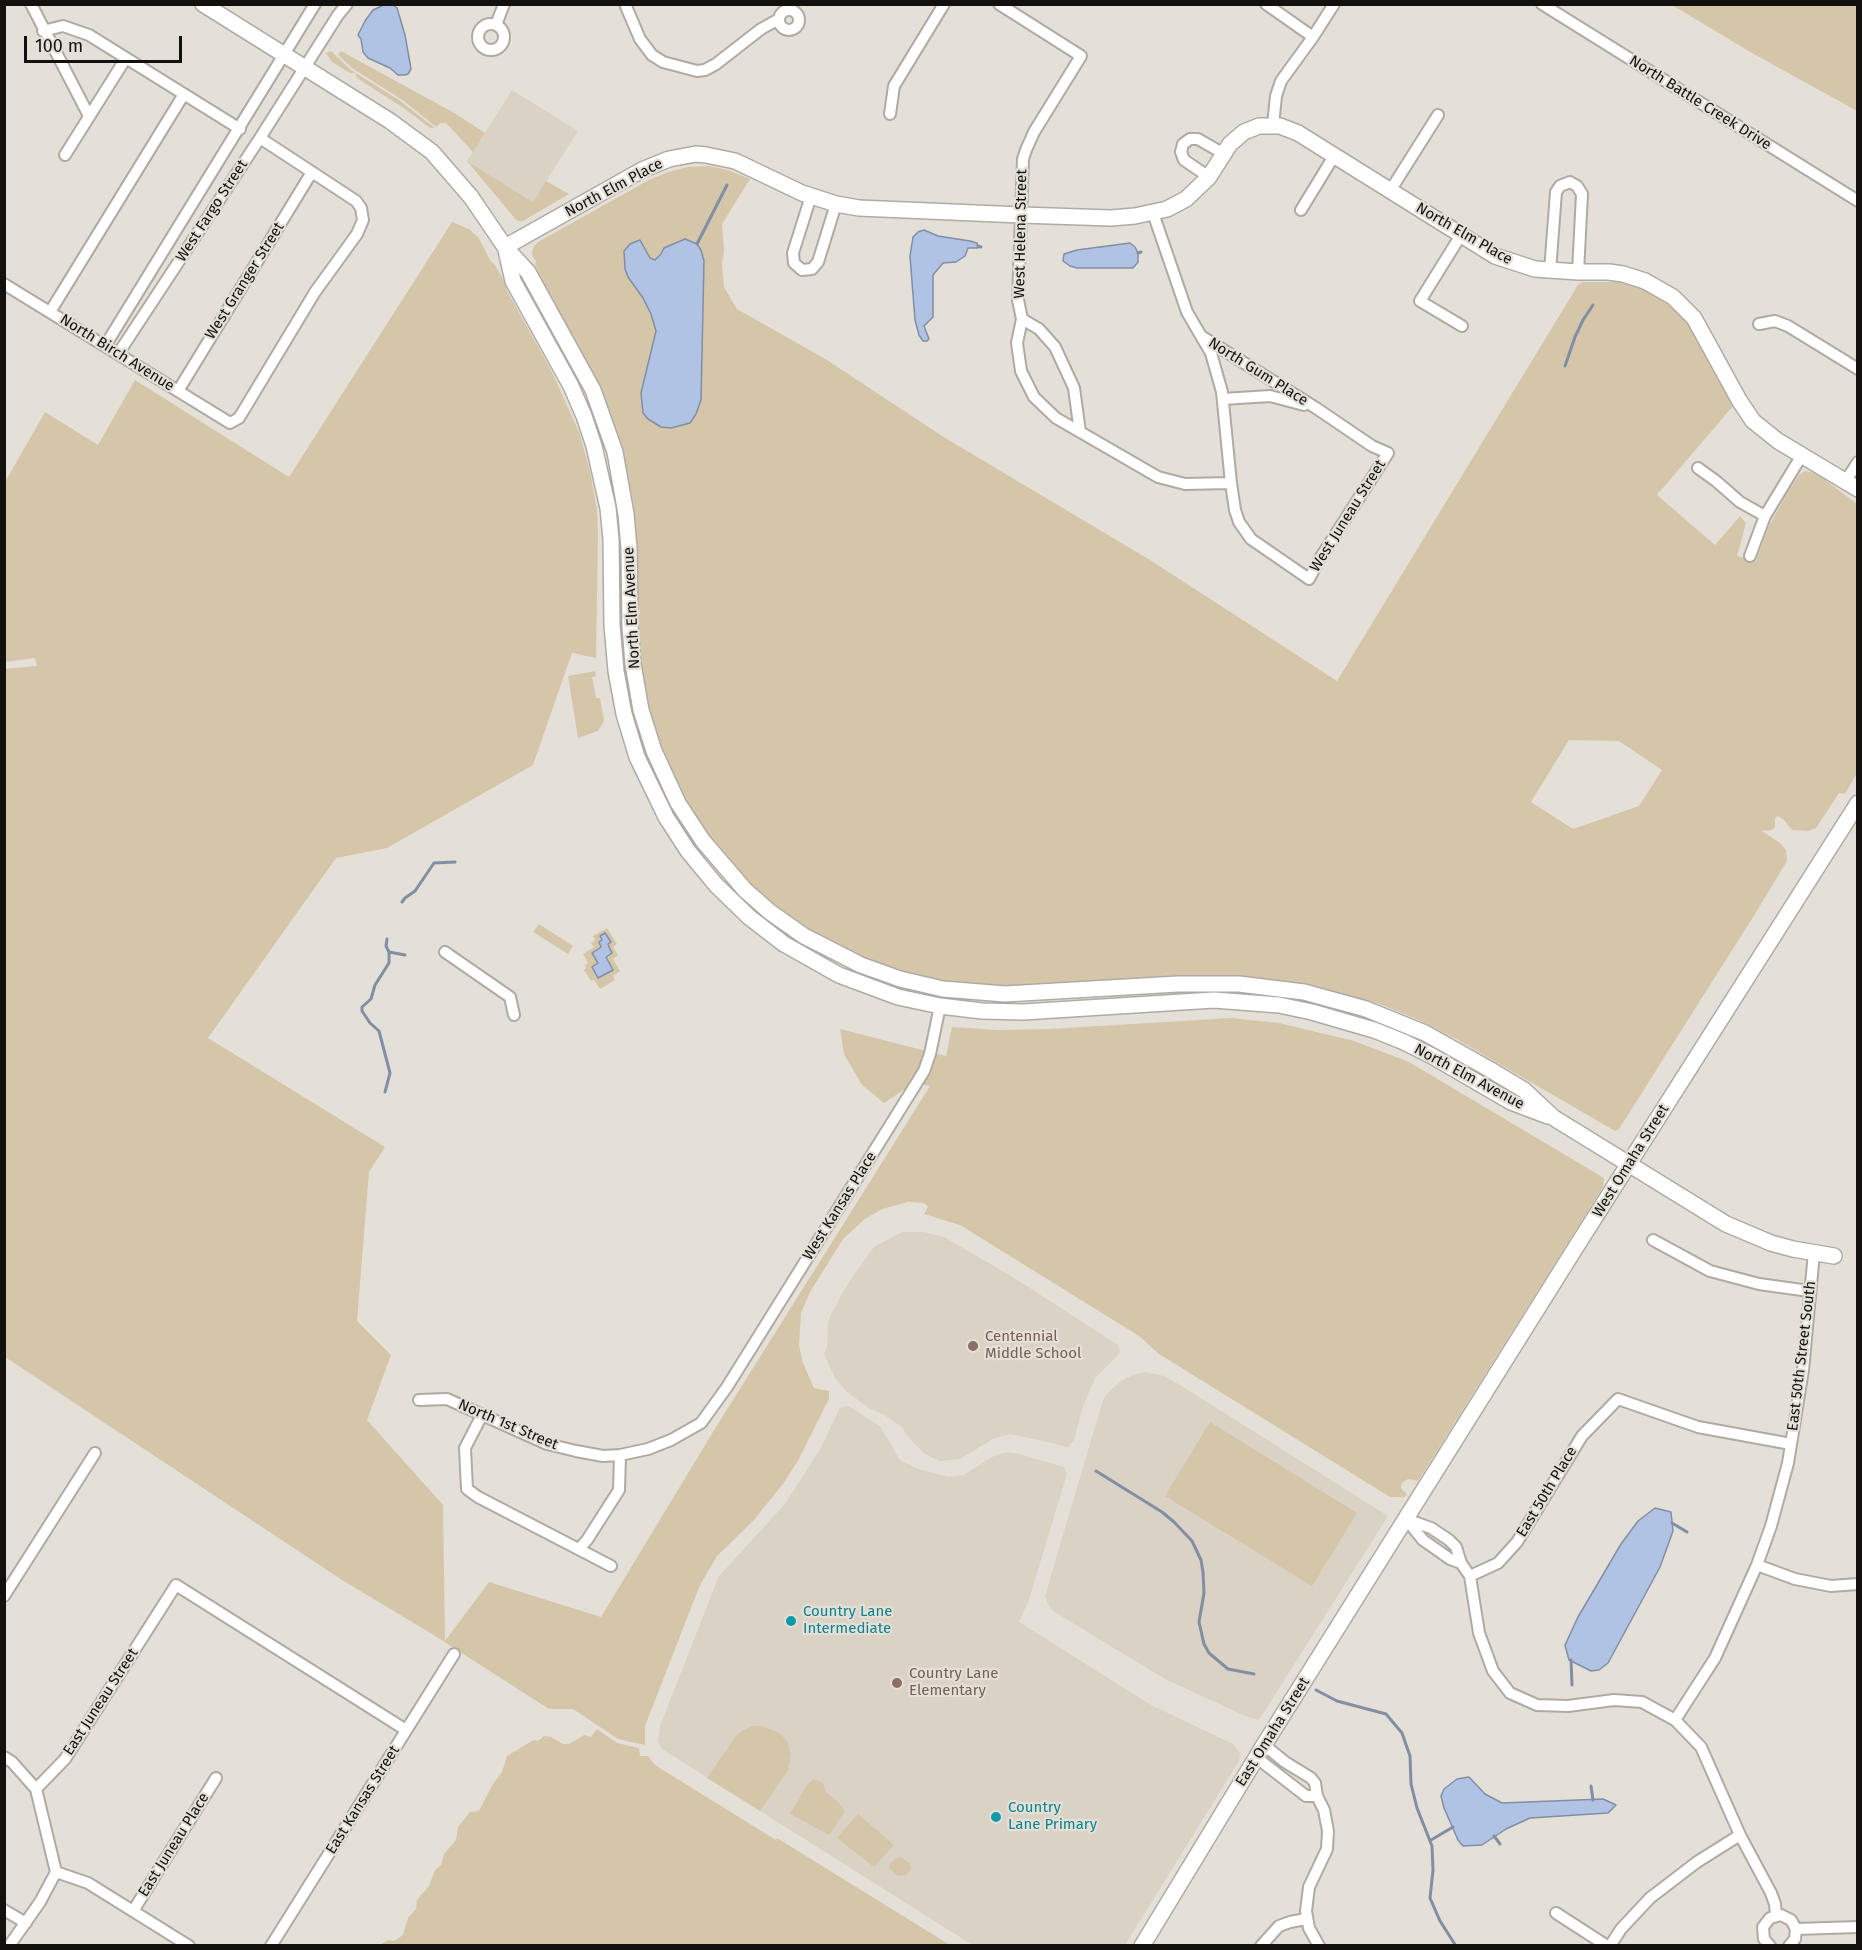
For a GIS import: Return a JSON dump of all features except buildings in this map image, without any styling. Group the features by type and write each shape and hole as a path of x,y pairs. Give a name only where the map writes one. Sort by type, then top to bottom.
{"main road":[{"path":"203,4 390,121 432,152 471,198 505,247"},
{"name":"North Elm Place","path":"505,247 642,170 662,161 706,154 735,161 811,196 836,204 886,210 1111,218 1153,213 1186,199 1209,177 1230,144 1244,132 1259,126 1287,127 1495,256 1535,269 1609,272 1634,277 1655,287 1680,303 1702,330 1739,400 1753,421 1778,441 1854,487"},
{"name":"North Elm Avenue","path":"505,247 528,272 578,362 593,390 615,452 626,514 630,626 636,686 647,732 660,768 678,803 703,842 745,890 789,926 841,957 900,980 943,989 984,994 1013,994 1210,983 1261,986 1304,992 1366,1009 1425,1033 1524,1090 1554,1118"},
{"name":"North Elm Avenue","path":"505,247 513,281 571,386 594,446 608,508 616,670 619,693 631,737 646,778 671,826 700,867 732,902 784,944 829,970 879,991 959,1009 1013,1012 1214,1000 1279,1005 1344,1020 1374,1030 1432,1056 1511,1102 1554,1118"},
{"path":"631,737 647,732"},
{"name":"West Omaha Street","path":"1406,1519 1857,803"},
{"path":"732,902 745,890"},
{"path":"940,1006 943,989"},
{"path":"1554,1118 1739,1231 1781,1246 1834,1256"},
{"name":"East Omaha Street","path":"1142,1946 1406,1519"}],"street":[{"path":"31,4 89,116"},
{"name":"West Fargo Street","path":"105,346 315,4"},
{"name":"West Fargo Street","path":"118,354 347,4"},
{"path":"496,25 504,4"},
{"path":"625,4 640,39 652,55 663,62 697,71 705,70 716,64 761,29 779,19"},
{"path":"890,114 894,86 944,4"},
{"name":"West Helena Street","path":"999,4 1081,56 1034,132 1026,150 1022,171 1018,300 1022,319 1017,343 1021,371 1034,397 1056,418 1158,477 1185,484 1231,483"},
{"path":"1266,4 1313,37"},
{"path":"1273,125 1276,96 1281,81 1334,4"},
{"name":"North Battle Creek Drive","path":"1542,4 1857,201"},
{"path":"43,31 63,26 77,30 240,129"},
{"path":"65,154 126,58"},
{"path":"50,312 184,94"},
{"path":"1390,191 1438,115"},
{"path":"260,138 312,172"},
{"path":"1209,177 1184,160 1180,152 1183,144 1190,139 1198,139 1224,154"},
{"path":"1301,210 1334,156"},
{"name":"North Birch Avenue","path":"4,284 230,423 239,418 315,292 357,234 363,220 362,208 356,201 312,172"},
{"name":"West Granger Street","path":"178,390 312,172"},
{"path":"1550,271 1556,192 1560,186 1570,182 1577,186 1582,194 1578,272"},
{"path":"811,196 793,253 794,263 802,270 812,269 818,262 836,204"},
{"path":"1153,213 1187,312 1210,353 1223,399 1231,483"},
{"path":"1461,235 1420,301 1462,326"},
{"name":"West Helena Street","path":"1022,319 1039,329 1055,347 1074,388 1080,432"},
{"path":"1759,324 1776,321 1857,369"},
{"name":"North Gum Place","path":"1201,336 1388,453"},
{"name":"North Gum Place","path":"1223,399 1270,396 1316,408"},
{"name":"West Juneau Street","path":"1231,483 1235,510 1245,533 1260,546 1310,579 1325,550 1388,453"},
{"path":"1750,556 1765,516 1802,455"},
{"path":"1854,487 1857,462"},
{"path":"1698,468 1740,502 1765,516"},
{"path":"445,952 510,997 514,1015"},
{"name":"West Kansas Place","path":"721,1397 924,1071 940,1006"},
{"path":"1653,1240 1710,1271 1759,1284 1809,1291"},
{"name":"East 50th Street South","path":"1675,1720 1715,1658 1772,1526 1788,1463 1803,1371 1814,1253"},
{"name":"North 1st Street","path":"419,1400 447,1399 547,1444 603,1456 648,1449 671,1440 701,1423 721,1397"},
{"name":"East 50th Place","path":"1470,1576 1498,1563 1517,1542 1582,1436 1618,1399 1698,1427 1791,1444"},
{"path":"482,1415 465,1448 467,1489 478,1497 612,1566"},
{"path":"5,1595 95,1453"},
{"path":"579,1548 587,1540 619,1490 620,1455"},
{"path":"1406,1519 1423,1540 1450,1559 1461,1563 1470,1576 1479,1633 1493,1671 1510,1693 1537,1705 1568,1706 1614,1700 1642,1702 1675,1720 1701,1747 1740,1835 1771,1893 1776,1916"},
{"path":"1757,1565 1796,1579 1831,1586 1857,1584"},
{"name":"East Juneau Street","path":"36,1788 65,1759 176,1585 406,1730"},
{"name":"East Kansas Street","path":"272,1946 454,1654"},
{"path":"1261,1751 1285,1762 1316,1783 1317,1796 1324,1810 1328,1840 1325,1856 1309,1887 1306,1919 1319,1946"},
{"path":"1261,1751 1293,1786 1306,1796 1317,1796"},
{"path":"4,1757 12,1762 36,1788 56,1872 26,1923 9,1946"},
{"path":"1293,1786 1302,1773"},
{"name":"East Juneau Place","path":"133,1911 216,1778"},
{"path":"1557,1912 1609,1946 1621,1929 1650,1898 1697,1862 1740,1835"},
{"path":"56,1872 88,1883 189,1946"},
{"path":"4,1910 26,1923"},
{"path":"1770,1946 1764,1939 1764,1927 1766,1922 1776,1916 1786,1917 1794,1924 1796,1929 1794,1939 1789,1946"},
{"path":"1261,1946 1279,1926 1306,1919"},
{"path":"1796,1929 1857,1927"}],"shaded area":[{"path":"1672,5 1857,5 1857,111 1752,53"},
{"path":"331,51 351,70 399,100 435,128 430,128 357,78 355,73 350,73 332,62 326,53"},
{"path":"341,51 456,114 485,133 473,152 446,123 441,123 436,127 404,101 352,68 338,55"},
{"path":"512,90 578,131 533,202 467,161"},
{"path":"467,161 533,202 546,181 569,194 523,221 517,221"},
{"path":"709,166 728,170 750,179 722,224 724,287 737,309 827,360 942,436 1150,560 1337,681 1578,285 1583,282 1621,282 1638,286 1655,295 1683,316 1733,406 1657,495 1715,545 1740,516 1746,523 1737,556 1756,561 1770,524 1799,475 1805,471 1816,473 1857,504 1857,773 1845,794 1839,793 1816,828 1808,831 1792,830 1778,816 1775,818 1775,827 1772,830 1762,831 1786,850 1787,861 1619,1129 1615,1131 1458,1040 1380,1004 1301,983 1229,976 1036,986 984,987 943,982 903,973 868,961 857,955 855,951 853,953 812,932 755,889 711,840 681,791 669,766 653,721 642,677 638,631 640,609 638,609 637,538 633,501 624,459 600,387 538,272 532,254 538,242 647,181 688,167","holes":["1569,740 1619,741 1662,770 1639,806 1573,829 1531,802"]},
{"path":"452,222 469,229 479,238 551,370 579,432 590,471 597,510 596,658 572,653 533,765 387,848 336,858 208,1038 385,1147 369,1172 357,1321 391,1355 367,1420 443,1505 445,1641 489,1582 601,1617 716,1427 930,1086 914,1083 884,1103 862,1085 844,1054 840,1029 946,1056 952,1027 998,1030 1050,1029 1231,1018 1279,1023 1354,1041 1409,1062 1604,1178 1603,1187 1418,1481 1408,1479 1402,1483 1401,1488 1407,1495 1390,1497 1159,1354 1139,1336 960,1225 924,1214 928,1207 924,1203 908,1202 882,1209 865,1219 843,1239 810,1292 801,1313 799,1346 803,1363 814,1388 829,1391 829,1399 799,1459 783,1484 753,1521 717,1556 700,1585 645,1726 645,1745 618,1739 573,1709 549,1709 342,1580 5,1357 4,669 37,666 35,658 5,662 5,482 45,412 98,445 135,380 289,477"},
{"path":"595,671 596,676 592,677 596,698 600,698 604,721 598,731 578,738 568,676"},
{"path":"539,924 573,946 568,954 533,932"},
{"path":"607,928 617,944 613,947 618,955 613,959 620,971 613,976 615,980 600,989 584,970 588,963 583,954 594,947 591,943 595,940 593,936"},
{"name":"Centennial Middle School","path":"902,1232 922,1232 944,1237 1016,1279 1118,1345 1120,1351 1117,1356 1095,1378 1070,1446 1010,1434 993,1439 960,1459 940,1461 925,1454 901,1426 869,1408 847,1392 835,1378 824,1354 827,1347 828,1322 832,1312 849,1282 874,1247"},
{"path":"1145,1372 1164,1376 1180,1385 1388,1516 1259,1720 1245,1716 1165,1679 1053,1611 1045,1596 1103,1400 1121,1381"},
{"name":"Country Lane Elementary","path":"848,1406 880,1426 900,1460 918,1469 949,1477 964,1475 992,1457 1006,1452 1064,1467 1067,1474 1029,1600 1019,1622 1151,1705 1233,1744 1240,1753 1239,1761 1125,1945 974,1946 662,1749 658,1741 660,1726 719,1576 785,1504 819,1451 840,1408"},
{"path":"1210,1422 1357,1513 1312,1586 1165,1496"},
{"path":"753,1726 761,1726 778,1732 787,1741 791,1754 788,1770 760,1811 707,1778 736,1736"},
{"path":"597,1729 617,1743 639,1748 640,1756 648,1756 655,1765 950,1945 380,1945 388,1940 394,1941 403,1935 408,1918 416,1909 417,1900 429,1886 435,1870 441,1865 444,1854 456,1840 458,1827 470,1812 479,1811 502,1772 507,1756 544,1736 563,1744 569,1744 584,1735 591,1737"},
{"path":"814,1779 823,1783 826,1792 845,1811 829,1835 790,1814 807,1785"},
{"path":"858,1814 894,1845 874,1867 837,1838"},
{"path":"901,1857 910,1864 911,1870 906,1875 898,1876 889,1868 889,1865"}],"water":[{"path":"384,5 393,5 397,8 411,69 405,75 398,75 390,68 368,58 363,52 358,35 373,10"},
{"path":"924,230 938,236 977,243 978,248 968,248 965,256 956,262 943,263 933,275 933,317 924,326 929,339 927,341 923,341 919,335 915,320 910,256 913,237"},
{"path":"685,239 697,244 704,261 701,400 690,423 671,428 661,427 643,413 641,393 656,331 643,298 628,277 624,251 630,244 640,240 650,258 655,260 664,248"},
{"path":"1130,243 1138,253 1138,262 1133,268 1077,268 1063,261 1064,254 1077,250"},
{"path":"605,933 611,942 608,944 612,953 606,957 613,970 598,978 592,967 598,963 592,953 601,947 600,936"},
{"path":"1655,1508 1671,1512 1673,1531 1660,1567 1608,1663 1599,1670 1591,1671 1569,1660 1565,1645 1578,1617 1621,1544 1638,1521"},
{"path":"1469,1777 1485,1794 1502,1803 1603,1799 1616,1805 1608,1813 1530,1818 1506,1829 1482,1845 1463,1846 1458,1840 1441,1796 1444,1789 1457,1779"}],"waterway":[{"path":"697,244 727,185"},
{"path":"1565,366 1575,337 1593,305"},
{"path":"402,902 415,891 434,863 455,862"},
{"path":"385,1092 390,1073 379,1031 370,1023 362,1007 371,999 375,985 389,963 387,939"},
{"path":"389,952 405,955"},
{"path":"1096,1471 1162,1512 1192,1541 1201,1560 1203,1572 1204,1593 1199,1622 1204,1644 1209,1653 1228,1669 1254,1674"},
{"path":"1672,1523 1687,1532"},
{"path":"1571,1660 1572,1685"},
{"path":"1316,1690 1337,1701 1386,1714 1402,1733 1410,1756 1411,1784 1417,1808 1432,1846 1433,1870 1430,1898 1440,1921 1456,1946"},
{"path":"1591,1786 1593,1800"},
{"path":"1431,1840 1453,1827"},
{"path":"1494,1836 1500,1844"}],"place":[{"name":"Centennial Middle School","path":"973,1346"},
{"name":"Country Lane Intermediate","path":"791,1621"},
{"name":"Country Lane Elementary","path":"897,1683"},
{"name":"Country Lane Primary","path":"996,1817"}]}
